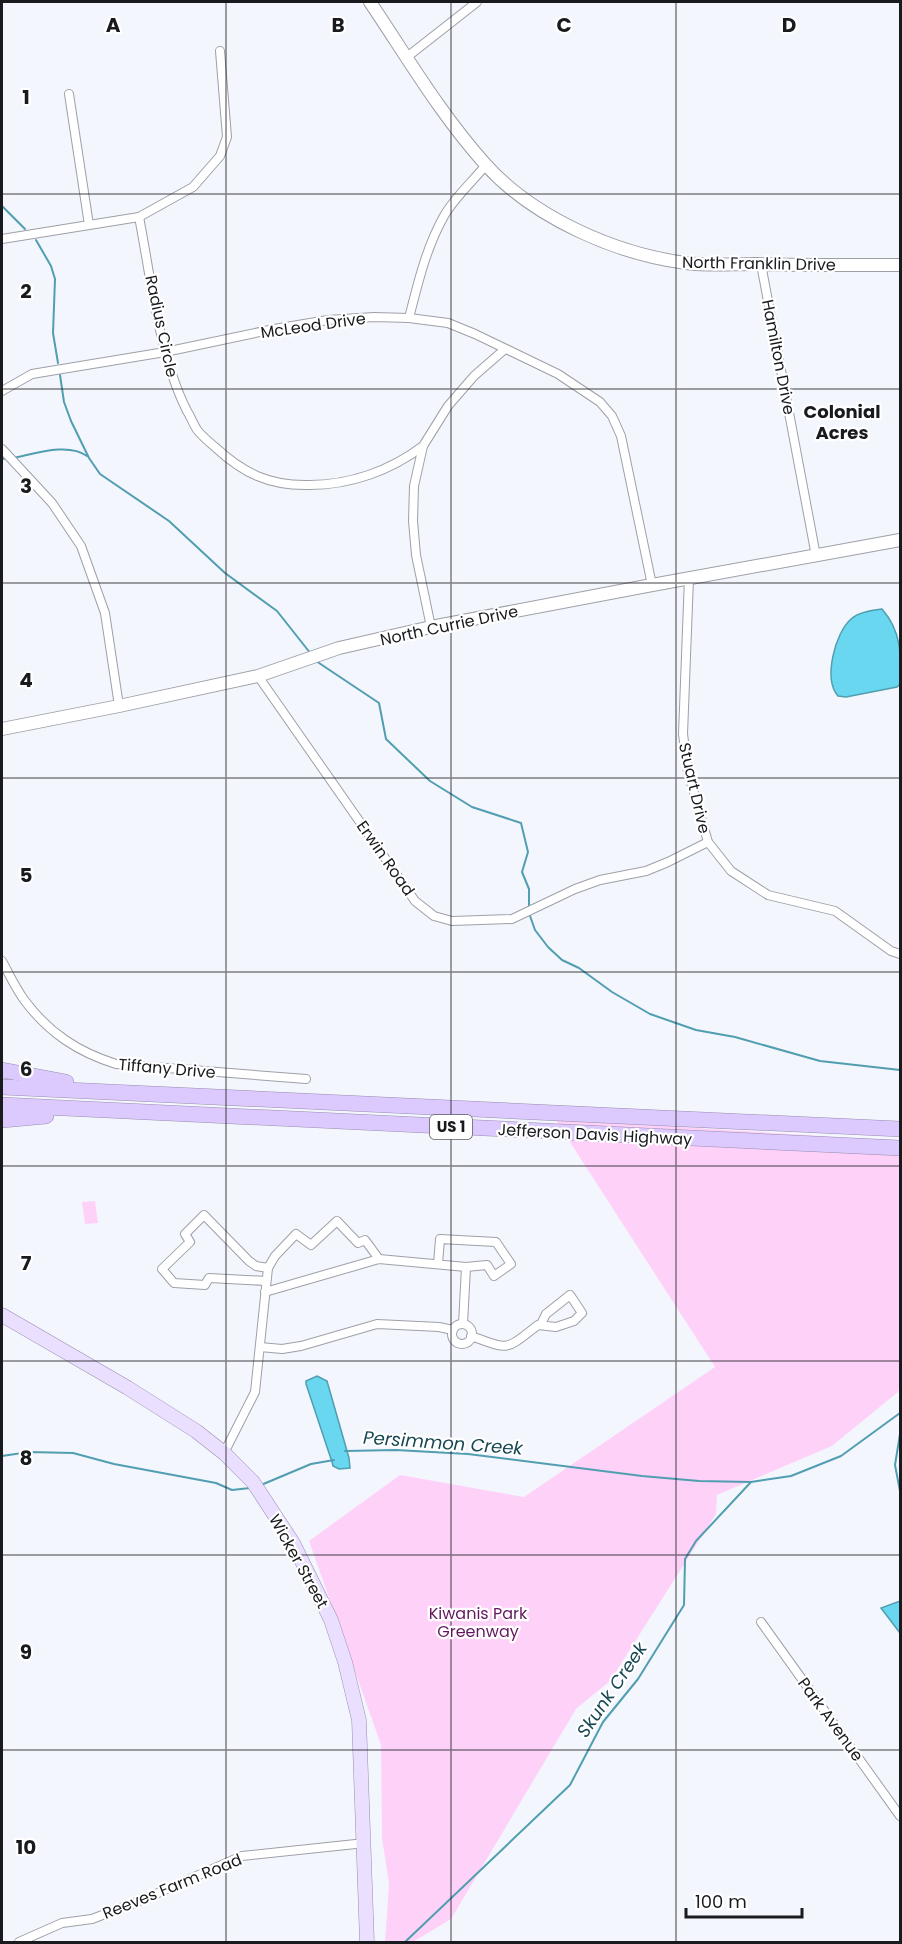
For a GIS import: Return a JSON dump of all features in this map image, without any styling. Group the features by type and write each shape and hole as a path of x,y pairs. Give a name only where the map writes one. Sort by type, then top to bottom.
{"highway":[{"path":"2,1070 144,1094"},
{"name":"Jefferson Davis Highway","path":"2,1087 900,1129"},
{"name":"Jefferson Davis Highway","path":"2,1105 900,1148"},
{"path":"2,1120 118,1112"}],"main road":[{"name":"Wicker Street","path":"2,1315 128,1388 196,1431 224,1453 253,1482 293,1542 331,1620 345,1662 359,1720 367,1942"}],"street":[{"name":"North Franklin Drive","path":"370,2 449,120 486,165 534,207 579,231 651,257 689,263 900,265"},
{"path":"407,57 477,2"},
{"path":"2,239 139,217 193,187 220,156 227,137 220,51"},
{"path":"69,94 89,225"},
{"path":"409,318 422,268 445,214 486,165"},
{"name":"Radius Circle","path":"139,217 165,352 177,391 197,431 232,462 257,478 297,485 329,485 357,480 403,461 423,446"},
{"name":"Hamilton Drive","path":"761,264 816,556"},
{"name":"McLeod Drive","path":"2,391 32,374 165,352 328,320 374,317 409,318 448,323 558,374 600,402 612,416 621,436 652,585"},
{"path":"431,627 416,555 413,521 414,486 423,446 448,405 474,376 506,349"},
{"path":"2,449 51,503 81,546 105,613 119,706"},
{"name":"North Currie Drive","path":"2,729 258,676 339,648 431,627 900,540"},
{"name":"Stuart Drive","path":"689,578 683,734 688,772 708,842 731,871 768,895 835,911 891,951 900,954"},
{"name":"Erwin Road","path":"258,676 415,901 434,916 452,921 512,919 575,889 600,880 646,871 708,842"},
{"name":"Tiffany Drive","path":"2,961 25,1001 59,1038 90,1056 116,1064 306,1079"},
{"path":"266,1281 209,1278 205,1285 174,1283 162,1269 190,1242 185,1234 204,1215 249,1261 256,1266 268,1268"},
{"path":"224,1453 255,1392 266,1281 268,1268 275,1256 296,1234 311,1245 338,1221 358,1243 365,1240 379,1259"},
{"path":"265,1292 379,1259 466,1267 487,1265 494,1276 511,1264 496,1242 440,1239 438,1264"},
{"path":"463,1324 466,1267"},
{"path":"471,1336 503,1347 511,1346 541,1324 546,1314 570,1295 582,1313 573,1321 556,1327 541,1324"},
{"path":"260,1347 282,1349 302,1346 377,1324 439,1327 453,1330"},
{"path":"463,1324 470,1328 471,1336 468,1341 460,1343 453,1339 453,1330 463,1324"},
{"name":"Park Avenue","path":"761,1622 900,1816"},
{"name":"Reeves Farm Road","path":"18,1942 62,1923 92,1919 132,1904 242,1856 365,1843"}],"green space":[{"name":"Kiwanis Park Greenway","path":"555,1119 900,1141 900,1386 898,1392 832,1446 717,1495 716,1514 610,1681 576,1709 451,1919 413,1942 385,1942 389,1884 382,1838 381,1745 309,1541 400,1475 524,1497 715,1367"},
{"path":"95,1201 98,1223 85,1224 82,1202"}],"water":[{"path":"882,609 897,635 900,654 900,684 897,687 846,697 838,696 831,679 831,668 840,635 854,617"},
{"path":"317,1376 327,1381 350,1468 339,1469 333,1466 306,1384 306,1381"},
{"path":"900,1601 900,1633 881,1608"}],"waterway":[{"path":"2,206 25,229"},
{"path":"36,240 51,266 55,279 53,333 58,363"},
{"path":"60,375 64,402 71,421 89,458 100,474 169,521 225,573 277,611 311,654"},
{"path":"13,458 61,449 87,456"},
{"path":"2,459 8,458"},
{"path":"316,661 379,703 386,739 430,781 472,807 521,823 528,852 522,872 529,889 529,907"},
{"path":"529,913 535,930 562,960 579,968 612,992 650,1014 696,1030 735,1037 820,1061 900,1070"},
{"name":"Persimmon Creek","path":"345,1451 396,1450 468,1454 642,1476 699,1481 751,1482 791,1476 841,1456 900,1413"},
{"path":"900,1434 895,1465 900,1491"},
{"name":"Persimmon Creek","path":"2,1456 29,1452 73,1453 114,1464 216,1483 232,1490 250,1488"},
{"name":"Persimmon Creek","path":"261,1485 311,1464 334,1460"},
{"name":"Skunk Creek","path":"405,1942 570,1785 603,1722 638,1679 684,1605 685,1559 696,1541 751,1482"}],"district":[{"name":"Colonial Acres","path":"842,422"}]}
